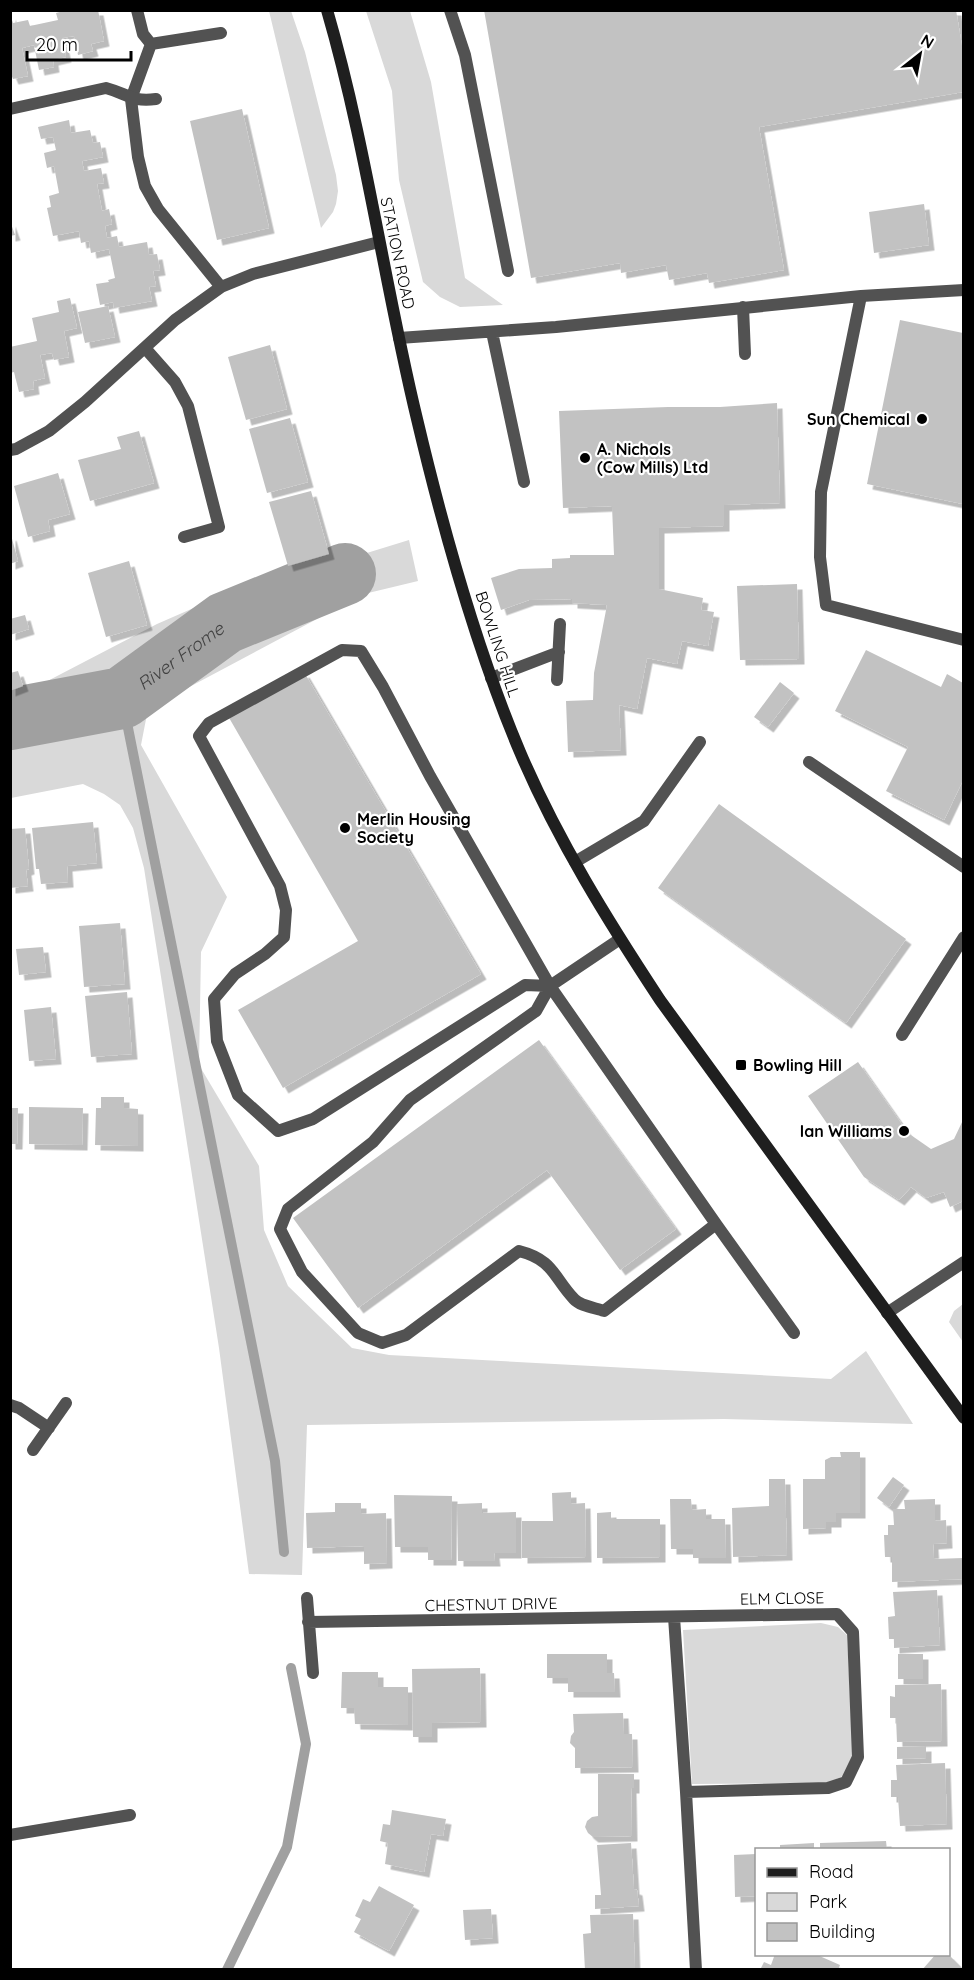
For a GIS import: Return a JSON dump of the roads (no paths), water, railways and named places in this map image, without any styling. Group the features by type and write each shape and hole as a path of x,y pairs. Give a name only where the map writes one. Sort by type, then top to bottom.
{"main road":[{"name":"STATION ROAD","path":"327,10 345,74 378,242 438,502"},
{"name":"BOWLING HILL","path":"438,502 491,678 521,755 575,862 620,939 660,1000 963,1418"}],"street":[{"path":"137,10 142,34 151,44"},
{"path":"450,10 465,55 508,271"},
{"path":"151,44 221,33"},
{"path":"151,44 131,99 138,157 145,186 158,209 221,287"},
{"path":"10,109 106,88 120,92 131,99 143,101 156,99"},
{"path":"10,450 49,431 175,320 221,287 253,274 378,242"},
{"path":"399,338 556,327 861,296 963,290"},
{"path":"861,296 821,492 820,557 826,605 963,640"},
{"path":"743,307 745,354"},
{"path":"492,332 524,482"},
{"path":"145,348 175,382 188,406 219,527 184,537"},
{"path":"557,680 560,624"},
{"path":"550,986 525,985 313,1119 278,1131 238,1095 217,1041 214,999 235,974 265,954 284,937 286,909 280,886 199,736 209,723 342,650 361,651 550,986 794,1333"},
{"path":"491,678 559,652"},
{"path":"575,862 644,821 700,742"},
{"path":"809,762 963,867"},
{"path":"902,1035 963,937"},
{"path":"620,939 550,986 536,1011 410,1100 373,1142 288,1209 280,1229 302,1272 358,1333 382,1343 406,1335 519,1251 531,1254 550,1266 575,1301 604,1311 716,1224"},
{"path":"887,1313 963,1262"},
{"path":"33,1450 66,1403"},
{"path":"10,1405 19,1408 49,1428"},
{"path":"307,1598 313,1673"},
{"name":"ELM CLOSE","path":"674,1617 837,1614 853,1632 858,1757 846,1782 828,1788 686,1792"},
{"path":"674,1617 696,1970"},
{"name":"CHESTNUT DRIVE","path":"308,1622 674,1617"},
{"path":"10,1835 130,1815"}],"waterway":[{"name":"River Frome","path":"10,719 122,698 225,623 345,574"},
{"path":"122,698 275,1461 284,1552"},
{"path":"227,1970 287,1847 306,1744 291,1668"}],"place":[{"name":"Sun Chemical","path":"922,419"},
{"name":"A. Nichols (Cow Mills) Ltd","path":"585,458"},
{"name":"Merlin Housing Society","path":"345,828"},
{"name":"Bowling Hill","path":"741,1065"},
{"name":"Ian Williams","path":"904,1131"}]}
